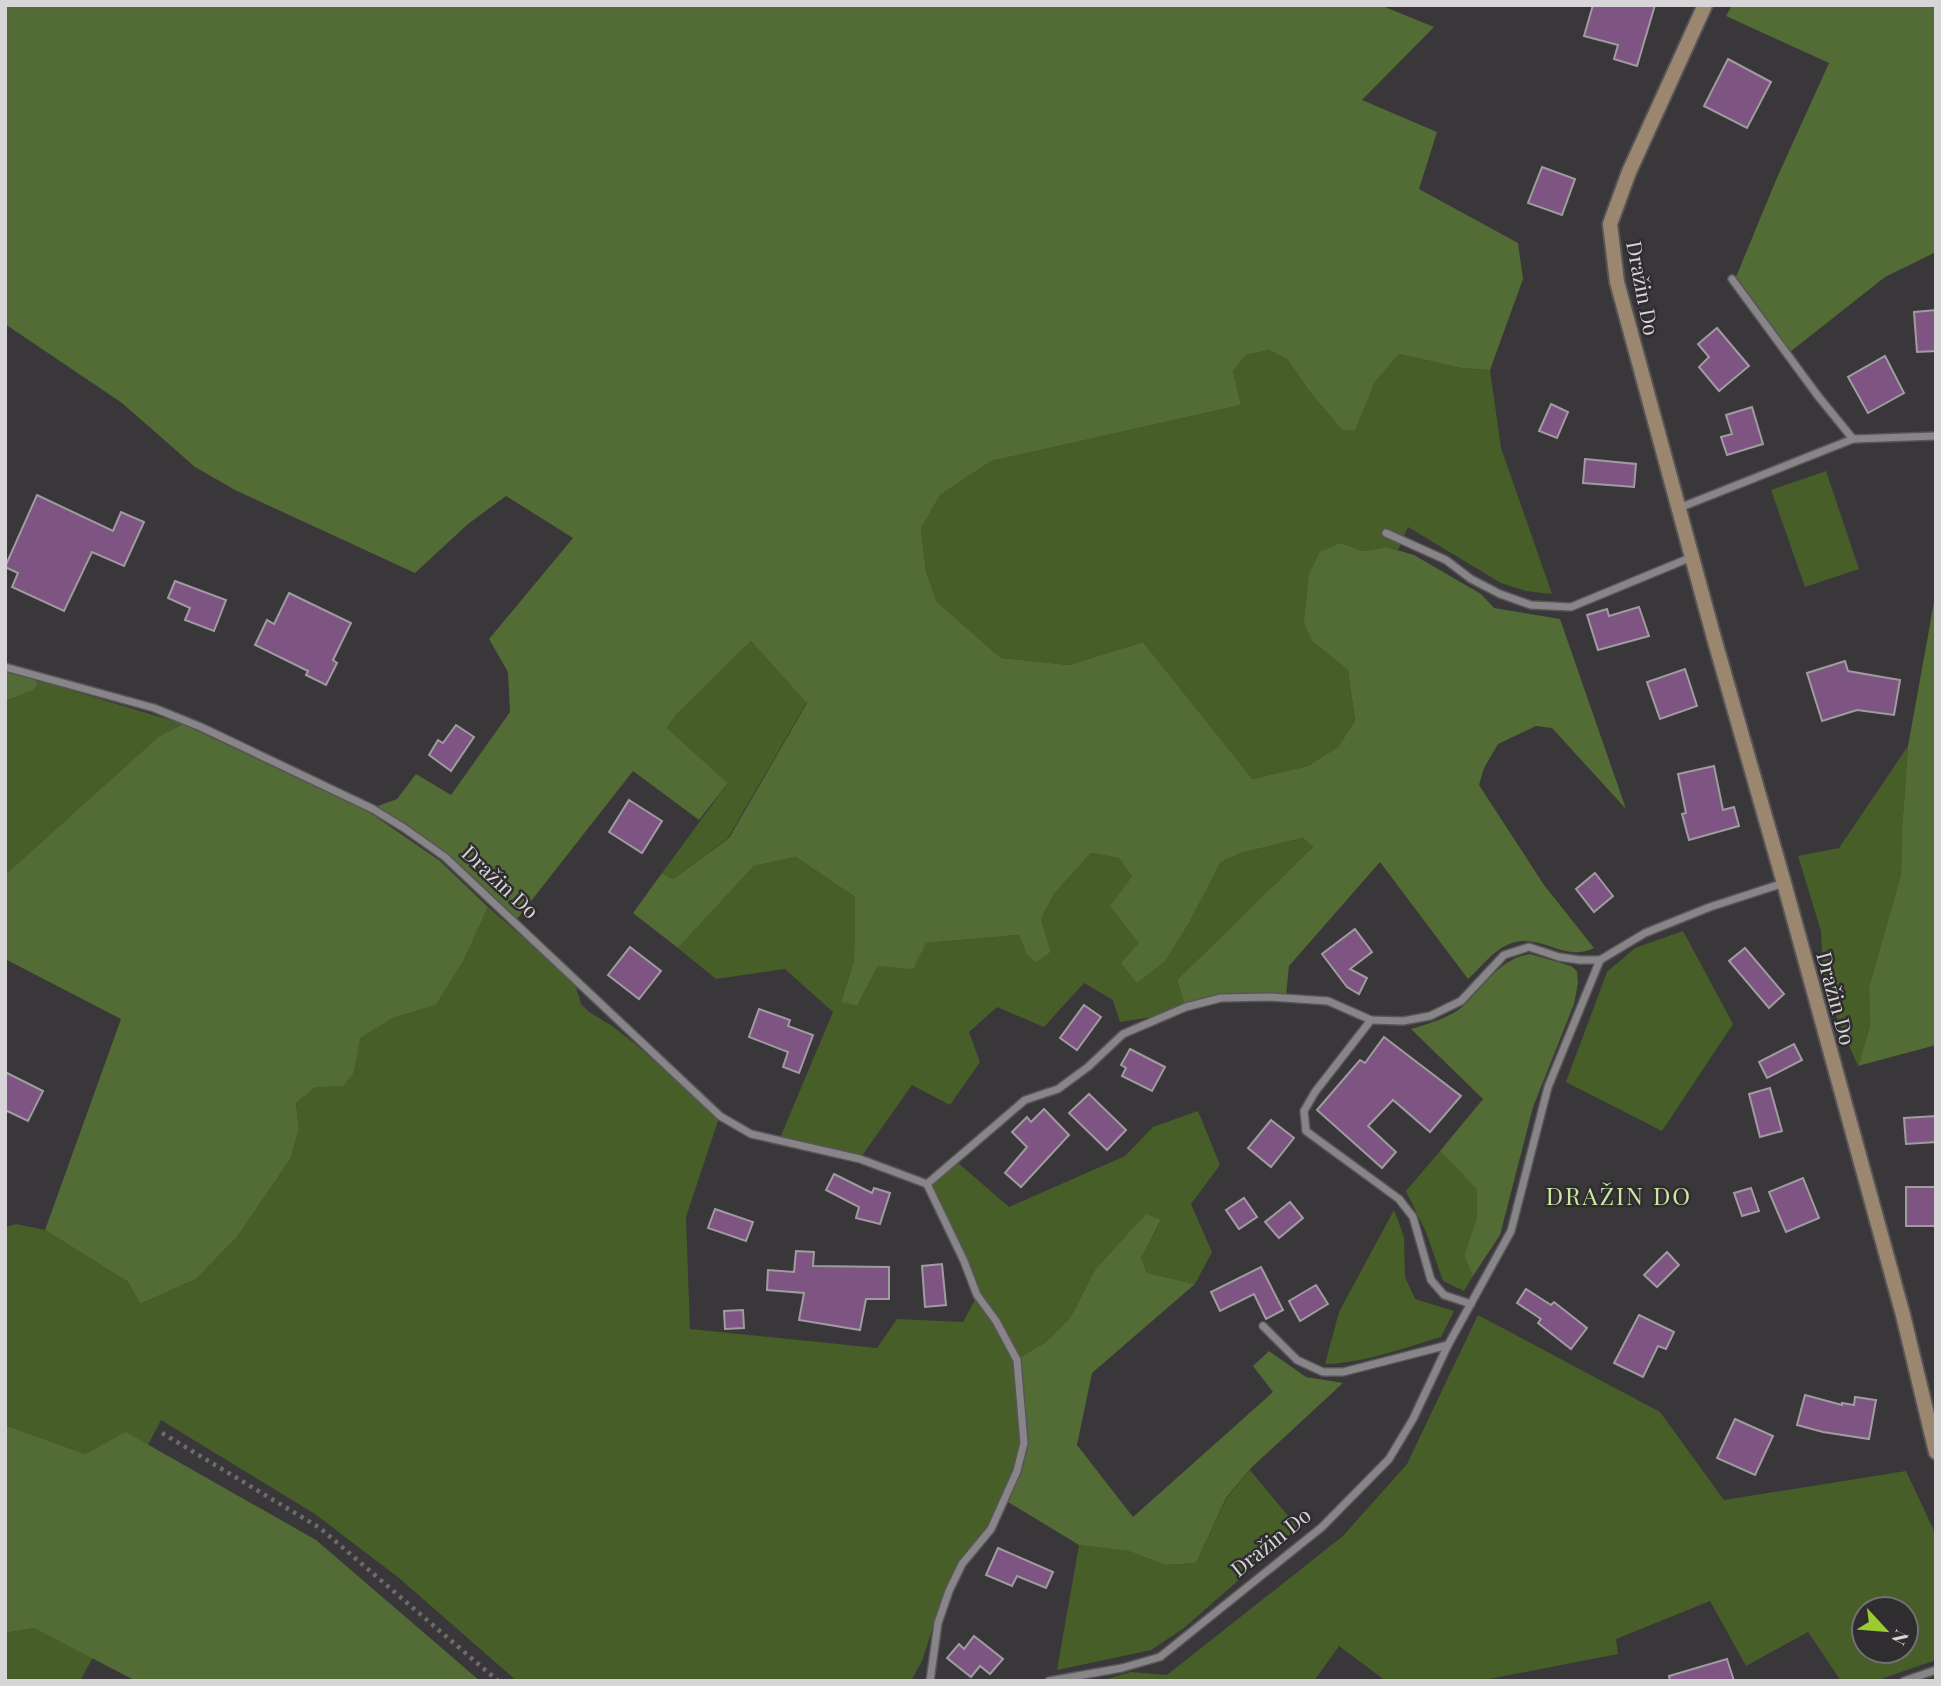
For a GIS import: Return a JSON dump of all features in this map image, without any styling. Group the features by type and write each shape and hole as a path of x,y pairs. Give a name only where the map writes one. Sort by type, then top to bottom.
{"street":[{"name":"Dražin Do","path":"1705,5 1629,172 1611,224 1618,282 1903,1315 1936,1452"},
{"path":"1732,279 1818,397 1853,439"},
{"path":"1679,508 1853,439 1936,436"},
{"path":"1386,533 1446,559 1472,579 1500,594 1531,605 1571,607 1692,556"},
{"name":"Dražin Do","path":"5,667 154,708 201,727 373,808 444,857 720,1116 751,1133 860,1159 927,1184"},
{"path":"930,1681 938,1623 949,1591 962,1564 991,1529 1017,1471 1024,1443 1017,1360 996,1321 977,1295 964,1261 927,1184 1026,1100 1058,1088 1123,1034 1186,1007 1222,998 1270,997 1328,1001 1371,1020 1403,1021 1430,1016 1461,1001 1504,955 1529,947 1559,957 1601,960 1645,933 1710,907 1784,883"},
{"name":"Dražin Do","path":"1049,1681 1122,1668 1160,1657 1322,1527 1389,1459 1413,1419 1448,1345 1511,1231 1548,1087 1601,960"},
{"path":"1371,1020 1315,1092 1304,1111 1306,1131 1399,1199 1413,1217 1431,1280 1444,1295 1471,1304"},
{"path":"1263,1326 1297,1360 1323,1372 1343,1372 1448,1345"},
{"path":"1904,1681 1936,1670"}],"path":[{"path":"162,1433 320,1528 498,1681"}],"green space":[{"path":"5,5 1380,5 1434,27 1362,100 1437,132 1419,189 1518,243 1523,279 1490,370 1461,368 1399,354 1375,382 1355,431 1342,430 1309,391 1288,360 1269,350 1246,355 1233,371 1241,405 991,461 940,495 921,529 926,572 937,602 1001,658 1069,665 1143,642 1252,779 1308,766 1338,747 1355,721 1348,670 1313,642 1304,623 1309,574 1320,552 1341,543 1363,551 1387,547 1414,555 1481,594 1494,608 1560,619 1626,809 1552,728 1536,726 1498,744 1484,768 1479,785 1544,885 1594,948 1570,952 1526,941 1513,943 1496,952 1468,979 1380,862 1289,966 1286,996 1270,995 1185,1005 1177,980 1313,847 1303,838 1240,853 1221,862 1190,921 1164,962 1137,983 1121,963 1139,943 1110,906 1132,877 1119,858 1091,853 1054,894 1041,919 1051,952 1036,962 1027,955 1019,935 926,943 913,969 878,966 857,1006 841,1002 854,961 855,897 796,857 754,866 678,948 633,913 662,873 673,879 729,838 807,703 751,641 678,713 667,728 728,783 699,820 633,771 517,919 432,844 375,807 397,799 416,774 451,795 510,712 508,672 489,639 573,538 506,496 468,524 415,573 235,490 195,467 122,403 5,324"},
{"path":"1732,5 1936,5 1936,252 1885,277 1790,352 1736,277 1829,63 1726,16"},
{"path":"1269,350 1288,360 1309,391 1342,430 1355,431 1375,382 1399,354 1461,368 1490,370 1501,448 1552,594 1526,591 1501,583 1408,527 1398,550 1387,547 1363,551 1341,543 1313,642 1348,670 1355,721 1338,747 1308,766 1251,779 1143,642 1069,665 1001,658 937,602 926,572 921,529 940,495 991,461 1241,405 1233,371 1246,355"},
{"path":"1826,471 1859,569 1805,587 1771,490"},
{"path":"1936,591 1936,1045 1858,1066 1870,1026 1869,987 1901,874 1908,746"},
{"path":"751,641 807,702 728,838 673,879 662,873 728,783 667,728 678,713"},
{"path":"5,672 34,679 38,684 33,690 5,701"},
{"path":"34,679 183,724 158,737 5,875 5,701 33,690 38,684"},
{"path":"183,724 369,812 440,861 488,907 464,960 436,1005 393,1018 360,1038 354,1072 343,1086 316,1087 296,1103 299,1128 291,1158 237,1237 196,1279 140,1304 128,1282 45,1230 121,1019 5,959 5,875 158,737"},
{"path":"1908,746 1901,874 1869,987 1870,1026 1858,1066 1824,988 1821,931 1798,856 1839,848"},
{"path":"1303,838 1313,847 1177,980 1185,1005 1158,1016 1120,1022 1113,1000 1084,983 1044,1027 997,1007 969,1032 980,1062 950,1105 912,1085 861,1157 780,1138 833,1012 785,969 716,979 678,948 754,866 796,857 855,897 854,961 841,1002 857,1006 878,966 926,943 1019,935 1027,955 1036,961 1051,952 1041,919 1054,894 1091,853 1119,858 1132,877 1190,921 1221,862 1240,853"},
{"path":"488,907 562,971 576,987 581,1004 589,1012 634,1043 719,1118 686,1217 690,1329 877,1348 897,1319 963,1322 976,1298 994,1322 1015,1361 1020,1443 1014,1470 987,1527 958,1561 945,1590 922,1661 911,1681 517,1681 399,1578 315,1514 161,1420 148,1445 126,1433 85,1454 5,1425 5,1227 16,1224 45,1230 128,1282 140,1304 196,1279 237,1237 291,1158 299,1128 296,1103 316,1087 354,1072 359,1038 393,1018 436,1005 464,960"},
{"path":"1683,931 1733,1024 1662,1131 1566,1082 1607,972 1635,948"},
{"path":"1530,954 1571,966 1577,971 1578,983 1574,1004 1533,1107 1500,1235 1473,1276 1464,1256 1477,1217 1477,1189 1440,1151 1483,1099 1411,1029 1457,1011 1500,968"},
{"path":"1198,1111 1220,1165 1191,1204 1212,1252 1195,1284 1147,1273 1141,1258 1161,1221 1095,1270 1070,1318 1046,1342 1019,1358 979,1295 930,1185 957,1162 1009,1207 1125,1156 1153,1127"},
{"path":"1440,1151 1477,1188 1477,1217 1464,1256 1473,1276 1464,1291 1443,1281 1426,1232 1406,1191"},
{"path":"1394,1210 1404,1237 1405,1277 1415,1299 1454,1311 1441,1337 1369,1358 1325,1364 1339,1312"},
{"path":"1146,1214 1161,1220 1141,1258 1147,1273 1195,1284 1092,1373 1077,1445 1133,1517 1273,1392 1253,1366 1269,1351 1306,1377 1343,1383 1252,1467 1226,1498 1196,1563 1166,1565 1128,1551 1079,1545 1008,1502 1020,1472 1026,1444 1019,1358 1046,1342 1070,1318 1095,1270"},
{"path":"1478,1315 1660,1412 1724,1500 1906,1471 1936,1535 1936,1660 1875,1681 1841,1681 1808,1632 1746,1666 1710,1601 1616,1639 1618,1654 1479,1681 1386,1681 1339,1646 1314,1681 1100,1681 1131,1672 1167,1675 1343,1536 1407,1464"},
{"path":"5,1425 85,1454 126,1432 316,1540 480,1681 136,1681 34,1628 5,1633"},
{"path":"1250,1470 1298,1528 1184,1628 1151,1650 1057,1670 1079,1545 1128,1551 1166,1565 1196,1563 1226,1499"},
{"path":"34,1628 93,1657 80,1681 5,1681 5,1633"}],"building":[{"path":"1593,5 1655,5 1637,66 1614,59 1618,45 1584,36"},
{"path":"1728,59 1771,82 1747,128 1704,106"},
{"path":"1542,167 1575,179 1562,215 1528,203"},
{"path":"1936,310 1936,351 1917,352 1914,312"},
{"path":"1717,328 1749,366 1719,391 1699,367 1709,357 1698,344"},
{"path":"1885,356 1904,393 1868,413 1848,377"},
{"path":"1551,404 1568,412 1557,438 1539,431"},
{"path":"1752,407 1763,444 1727,455 1721,437 1732,434 1726,415"},
{"path":"1585,459 1636,464 1634,487 1583,483"},
{"path":"37,495 113,531 121,512 144,522 124,566 92,552 64,611 12,587 18,573 5,567"},
{"path":"175,581 226,600 214,631 185,620 190,608 168,598"},
{"path":"289,593 351,623 333,660 337,663 326,685 306,675 308,671 255,645 267,620 274,624"},
{"path":"1639,607 1649,636 1598,650 1587,615 1607,609 1609,616"},
{"path":"1845,661 1848,671 1900,680 1894,715 1857,710 1822,721 1807,673"},
{"path":"1685,669 1697,706 1660,719 1647,682"},
{"path":"456,725 474,737 451,771 429,755 438,740 443,743"},
{"path":"1714,766 1723,810 1734,807 1739,826 1689,840 1682,814 1686,813 1678,774"},
{"path":"629,800 662,821 642,853 609,832"},
{"path":"1595,873 1613,896 1594,912 1576,889"},
{"path":"1355,929 1372,952 1350,969 1367,978 1359,994 1347,987 1322,954"},
{"path":"630,947 661,971 639,999 608,975"},
{"path":"1745,948 1784,994 1769,1008 1729,961"},
{"path":"1084,1005 1101,1017 1077,1050 1060,1038"},
{"path":"759,1009 790,1020 788,1026 813,1035 799,1073 783,1067 788,1052 749,1037"},
{"path":"1384,1037 1461,1096 1430,1132 1393,1100 1368,1126 1396,1152 1382,1168 1317,1110 1360,1060 1365,1063"},
{"path":"1794,1044 1802,1060 1767,1078 1759,1062"},
{"path":"1130,1049 1165,1067 1152,1091 1122,1076 1126,1068 1121,1065"},
{"path":"5,1072 43,1091 28,1121 5,1110"},
{"path":"1770,1088 1782,1131 1760,1137 1749,1094"},
{"path":"1089,1094 1126,1130 1107,1150 1069,1113"},
{"path":"1044,1109 1069,1135 1021,1187 1005,1173 1027,1147 1012,1132 1027,1117 1031,1122"},
{"path":"1936,1116 1936,1142 1906,1144 1904,1118"},
{"path":"1271,1120 1294,1138 1271,1167 1248,1148"},
{"path":"834,1174 872,1193 874,1188 890,1193 880,1224 856,1218 859,1207 826,1190"},
{"path":"1803,1178 1819,1218 1786,1232 1769,1192"},
{"path":"1906,1187 1936,1187 1936,1226 1906,1226"},
{"path":"1751,1188 1759,1211 1742,1216 1734,1193"},
{"path":"1244,1198 1257,1217 1239,1229 1226,1210"},
{"path":"1290,1202 1303,1218 1279,1238 1265,1222"},
{"path":"715,1209 753,1222 746,1241 708,1228"},
{"path":"796,1251 814,1252 813,1266 889,1267 889,1299 866,1299 860,1330 799,1320 804,1293 767,1290 768,1270 794,1272"},
{"path":"1667,1252 1679,1265 1657,1287 1644,1275"},
{"path":"942,1264 946,1305 925,1307 922,1266"},
{"path":"1261,1267 1283,1310 1266,1319 1254,1294 1220,1311 1211,1292"},
{"path":"1316,1285 1328,1304 1300,1321 1289,1301"},
{"path":"1526,1289 1551,1305 1554,1302 1587,1328 1571,1349 1538,1323 1541,1319 1517,1303"},
{"path":"743,1310 744,1328 725,1329 724,1311"},
{"path":"1639,1315 1674,1332 1666,1349 1658,1346 1643,1377 1614,1363"},
{"path":"1805,1395 1842,1405 1854,1405 1855,1397 1876,1400 1869,1439 1797,1425"},
{"path":"1735,1419 1773,1436 1755,1475 1717,1458"},
{"path":"998,1548 1053,1572 1046,1588 1017,1576 1012,1586 986,1575"},
{"path":"974,1636 1003,1659 990,1674 980,1666 971,1677 947,1658 959,1644 964,1649"},
{"path":"1727,1659 1734,1681 1670,1681 1669,1676"}],"district":[{"name":"DRAŽIN DO","path":"1619,1195"}]}
